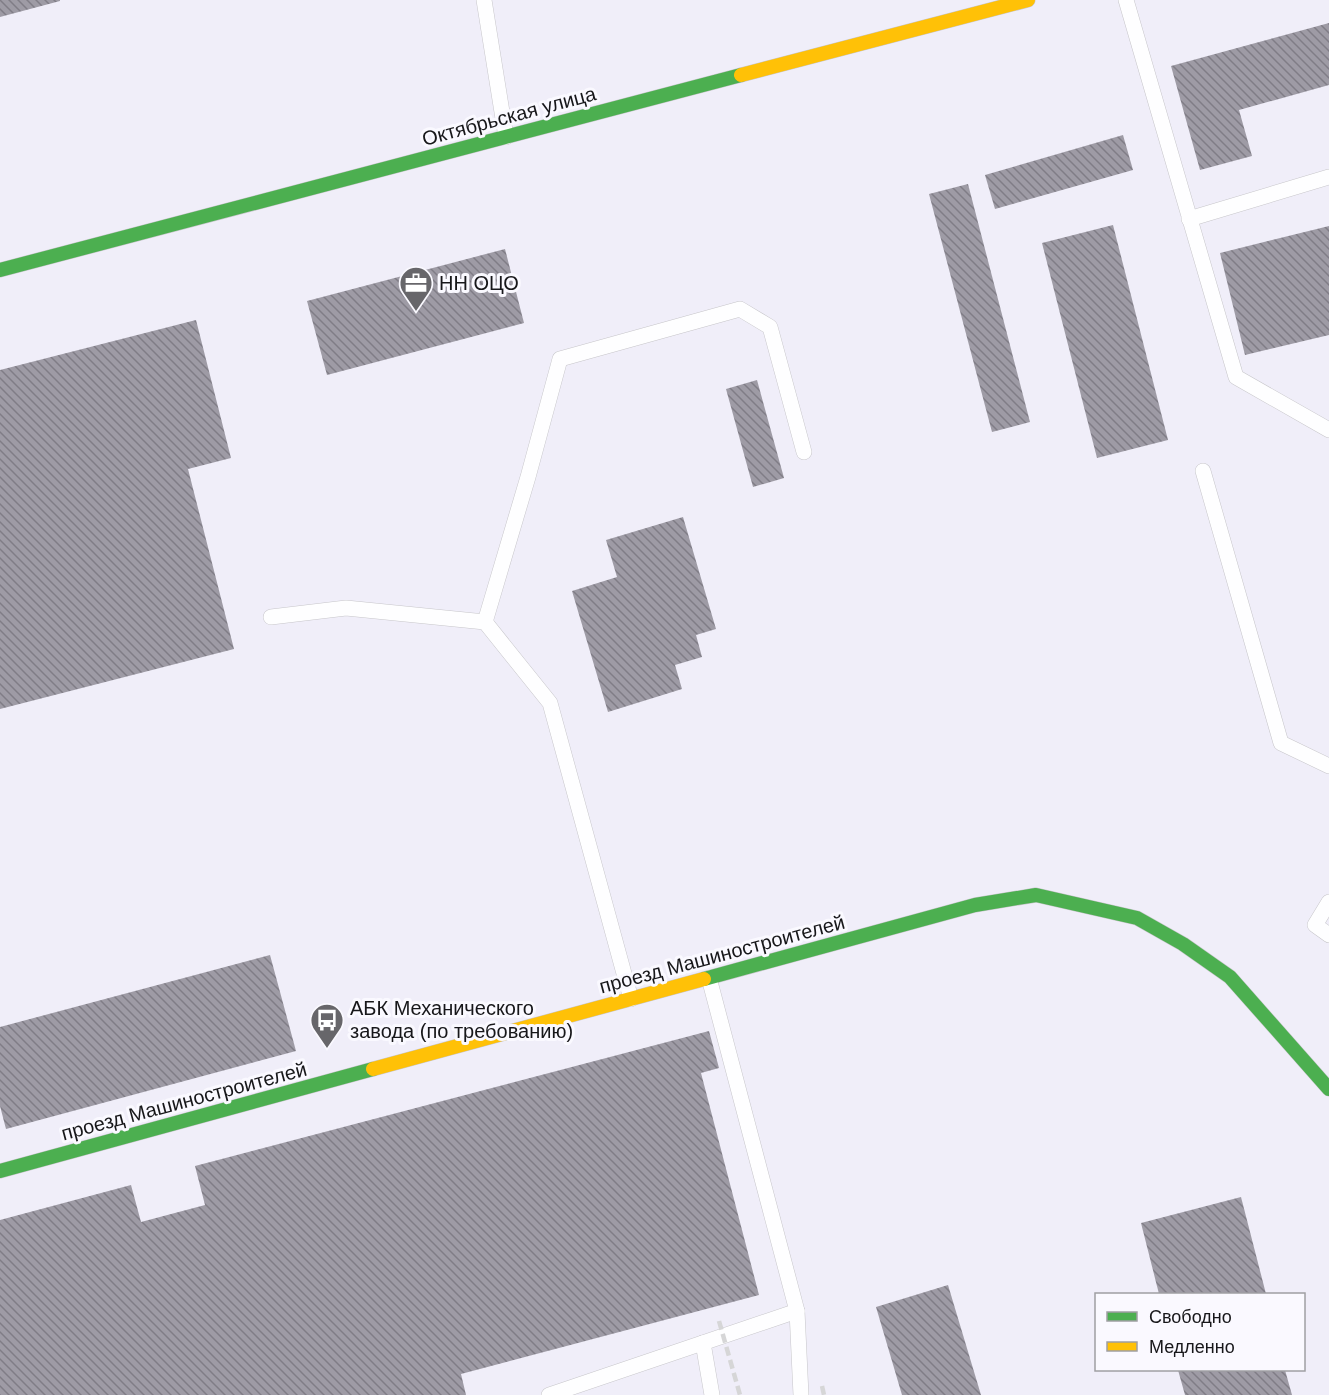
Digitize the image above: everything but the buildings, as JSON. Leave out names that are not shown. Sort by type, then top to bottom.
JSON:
[{"type":"street","name":"Октябрьская улица","points":[[0,270],[1028,0]]},
{"type":"street","name":"проезд Машиностроителей","points":[[0,1171],[975,905],[1036,895],[1137,918],[1183,944],[1230,977],[1329,1089]]},
{"type":"lane","points":[[484,0],[506,137]]},
{"type":"lane","points":[[1126,0],[1236,377],[1329,430]]},
{"type":"lane","points":[[1189,219],[1329,177]]},
{"type":"lane","points":[[485,622],[560,359],[740,309],[770,327],[804,452]]},
{"type":"lane","points":[[1203,471],[1281,743],[1329,766]]},
{"type":"lane","points":[[271,617],[346,608],[485,622],[550,704],[631,999]]},
{"type":"lane","points":[[1329,902],[1315,925],[1329,935]]},
{"type":"lane","points":[[709,978],[797,1311],[801,1395]]},
{"type":"lane","points":[[549,1395],[797,1311]]},
{"type":"lane","points":[[703,1343],[712,1395]]},
{"type":"shaded area","points":[[0,0],[1329,0],[1329,1395],[0,1395]]},
{"type":"railway","points":[[719,1321],[740,1395]]},
{"type":"railway","points":[[822,1386],[824,1395]]},
{"type":"traffic: fast","points":[[0,270],[741,75]]},
{"type":"traffic: fast","points":[[704,979],[975,905],[1036,895],[1137,918],[1183,944],[1230,977],[1329,1089]]},
{"type":"traffic: fast","points":[[0,1171],[373,1069]]},
{"type":"traffic: slow","points":[[741,75],[1028,0]]},
{"type":"traffic: slow","points":[[373,1069],[704,979]]},
{"type":"place","name":"НН ОЦО","points":[[416,312]]},
{"type":"place","name":"АБК Механического завода (по требованию)","points":[[327,1049]]}]
